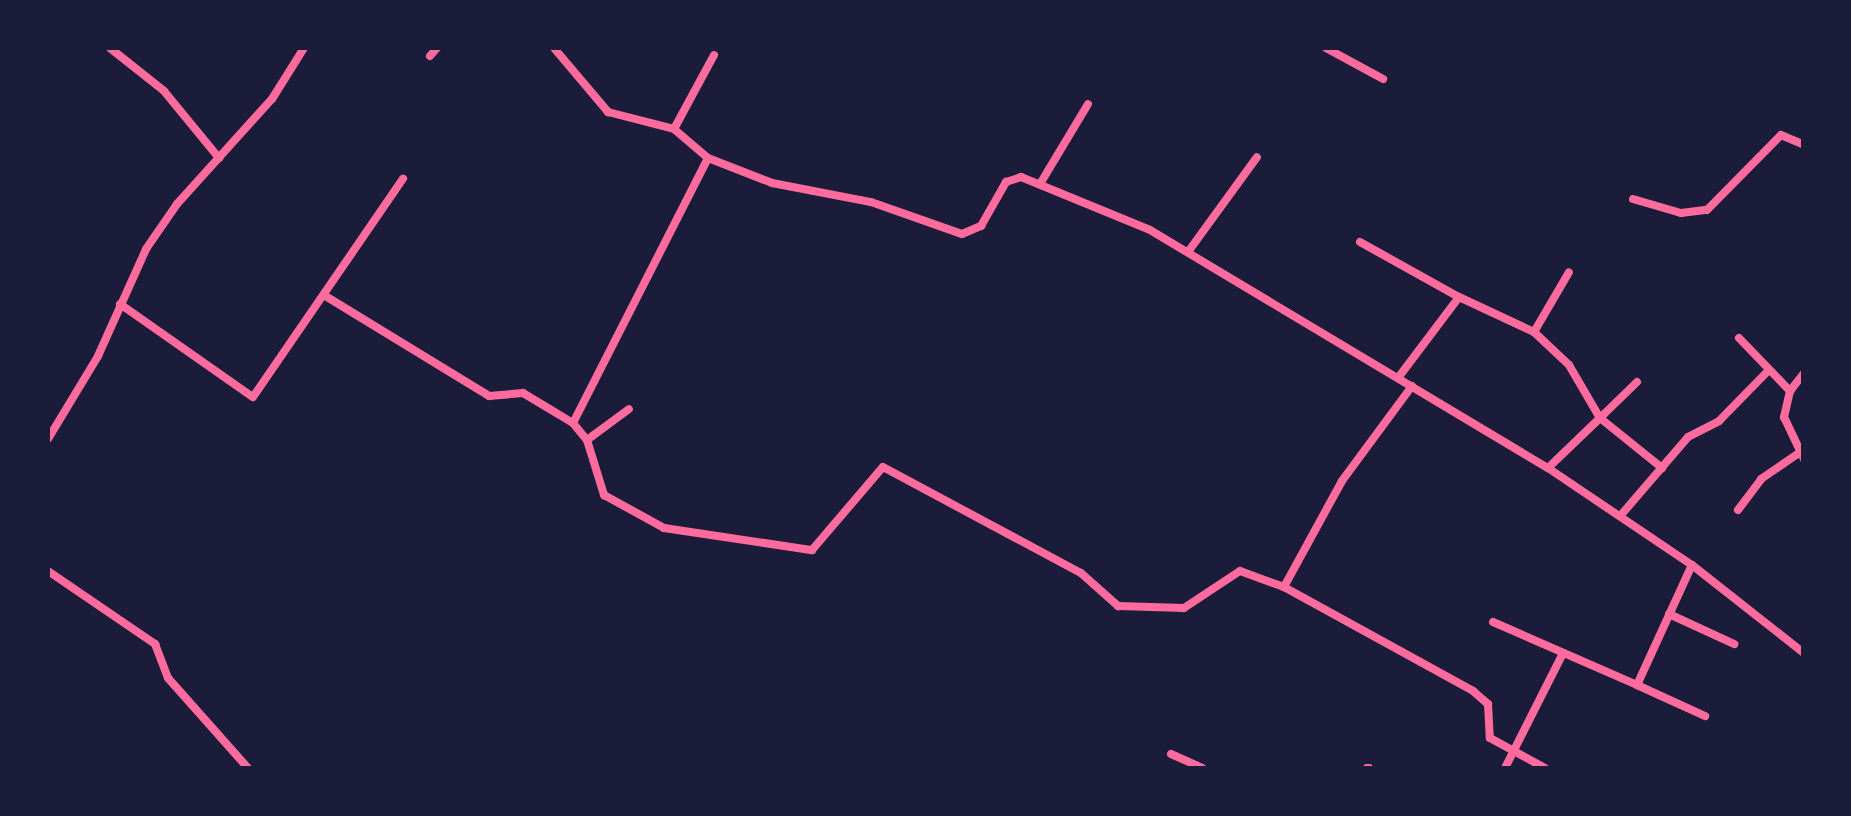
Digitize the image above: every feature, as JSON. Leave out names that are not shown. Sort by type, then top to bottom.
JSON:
[{"type":"street","points":[[110,48],[164,90],[219,158]]},
{"type":"street","points":[[48,438],[98,356],[146,248],[272,99],[304,48]]},
{"type":"street","points":[[554,48],[599,106],[674,129],[708,158],[772,183],[871,202],[962,234],[981,226],[1006,182],[1020,178],[1188,252],[1621,515],[1692,564],[1804,653]]},
{"type":"street","points":[[1326,48],[1383,79]]},
{"type":"street","points":[[674,129],[714,55]]},
{"type":"street","points":[[1040,184],[1088,104]]},
{"type":"street","points":[[1633,199],[1681,213],[1707,210],[1782,135],[1804,145]]},
{"type":"street","points":[[573,423],[708,158]]},
{"type":"street","points":[[1188,252],[1257,158]]},
{"type":"street","points":[[120,304],[254,397],[327,297],[403,179]]},
{"type":"street","points":[[1360,242],[1458,297],[1534,332],[1569,365],[1600,418],[1662,468]]},
{"type":"street","points":[[1534,332],[1570,272]]},
{"type":"street","points":[[327,297],[489,396],[523,393],[573,423],[587,440],[604,495],[695,537],[760,538],[812,550],[882,467],[1082,573],[1118,606],[1184,608],[1240,571],[1284,587],[1474,691],[1488,704],[1490,738],[1545,768]]},
{"type":"street","points":[[1398,378],[1458,297]]},
{"type":"street","points":[[1739,338],[1790,391]]},
{"type":"street","points":[[1621,515],[1688,437],[1719,422],[1768,371]]},
{"type":"street","points":[[1738,510],[1761,479],[1801,457],[1784,416],[1790,391],[1804,374]]},
{"type":"street","points":[[1548,468],[1637,382]]},
{"type":"street","points":[[1284,587],[1342,481],[1412,386]]},
{"type":"street","points":[[587,440],[629,409]]},
{"type":"street","points":[[1637,685],[1692,564]]},
{"type":"street","points":[[48,571],[155,644],[168,678],[248,768]]},
{"type":"street","points":[[1669,614],[1734,644]]},
{"type":"street","points":[[1494,622],[1705,716]]},
{"type":"street","points":[[1505,768],[1563,652]]},
{"type":"street","points":[[1171,754],[1202,768]]}]
